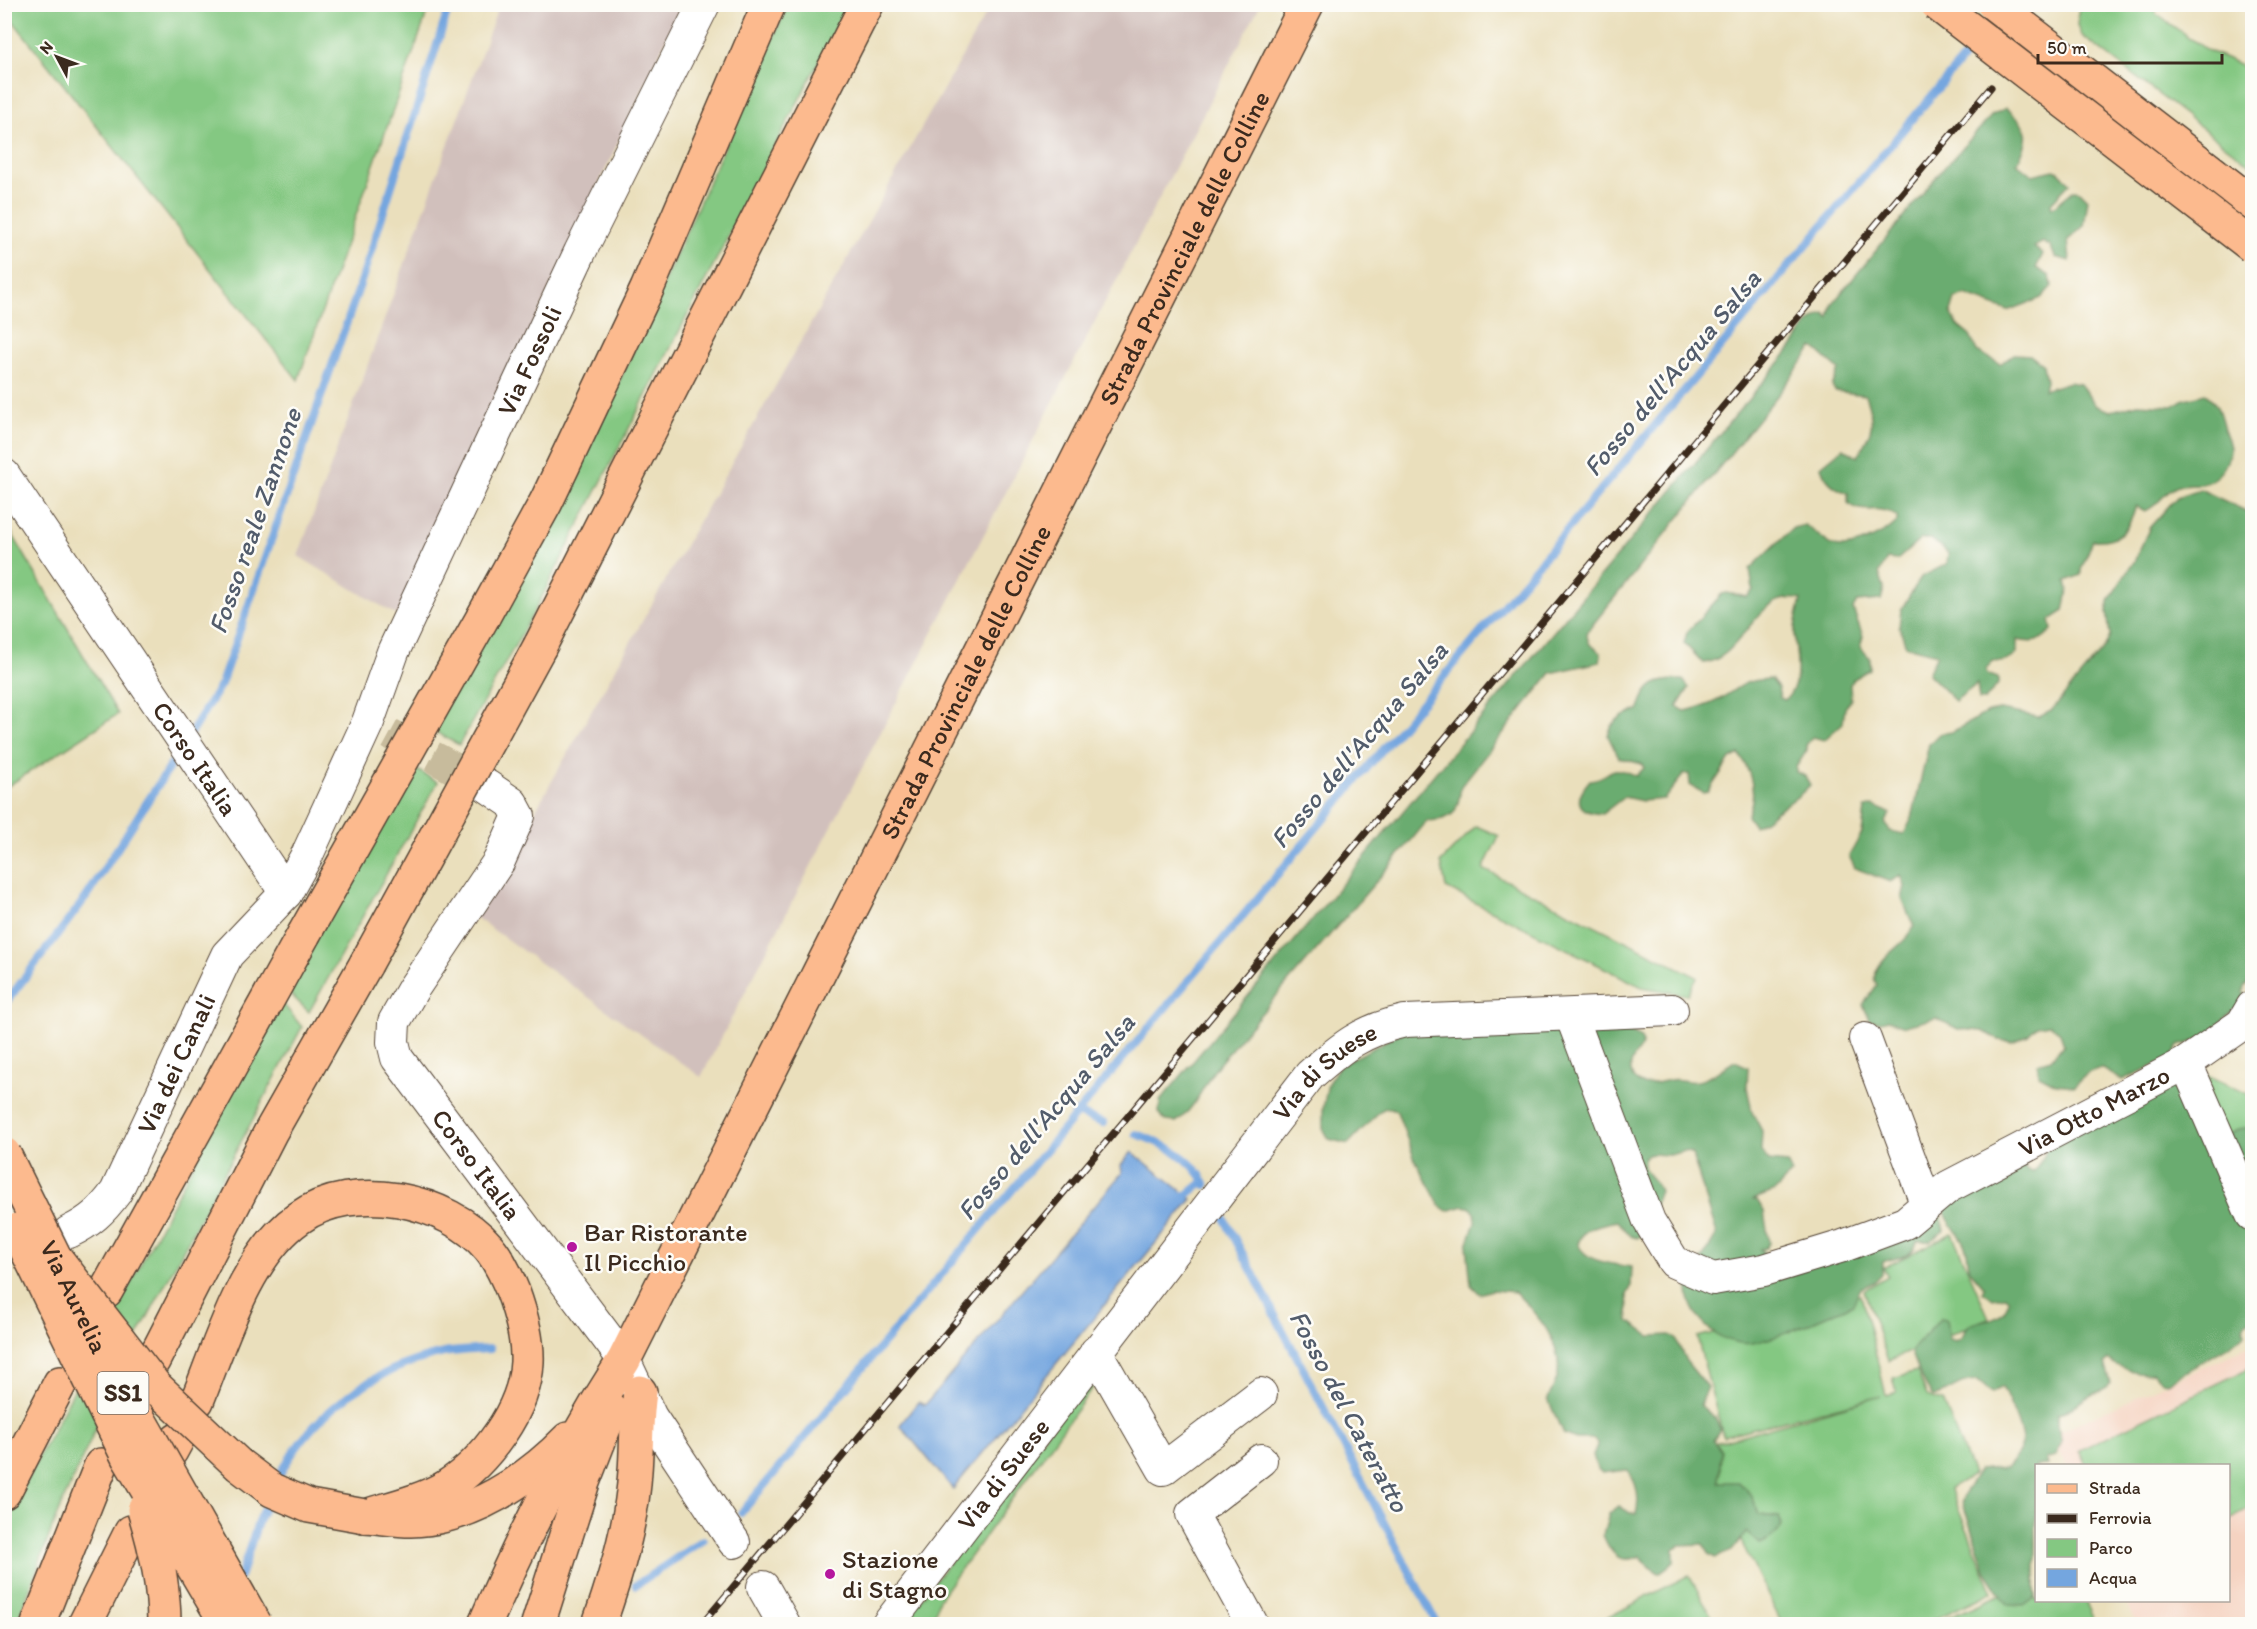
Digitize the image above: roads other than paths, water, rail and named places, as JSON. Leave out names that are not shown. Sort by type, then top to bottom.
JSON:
[{"type":"main road","points":[[106,1291],[546,502],[647,289],[769,4]]},
{"type":"main road","points":[[153,1361],[270,1131],[366,964],[540,646],[867,4]]},
{"type":"main road","name":"Strada Provinciale delle Colline","points":[[624,1360],[1307,4]]},
{"type":"main road","points":[[1937,4],[2253,246]]},
{"type":"main road","points":[[1994,4],[2253,203]]},
{"type":"main road","name":"Via Aurelia","points":[[4,1154],[63,1246],[106,1361],[255,1624]]},
{"type":"main road","points":[[196,1401],[252,1272],[272,1245],[299,1218],[342,1200],[385,1197],[413,1203],[450,1219],[470,1231],[489,1248],[506,1274],[524,1324],[527,1364],[516,1405],[494,1443],[470,1470],[444,1488],[365,1516]]},
{"type":"main road","name":"Via Aurelia","points":[[4,1204],[115,1461],[227,1624]]},
{"type":"main road","points":[[63,1246],[155,1386],[238,1465],[272,1490],[309,1506],[365,1516],[411,1520],[443,1516],[471,1506],[501,1491],[557,1449],[585,1420]]},
{"type":"main road","points":[[485,1624],[546,1495],[585,1420],[624,1360]]},
{"type":"main road","points":[[538,1624],[583,1482],[612,1407],[624,1360]]},
{"type":"main road","points":[[4,1492],[60,1383]]},
{"type":"main road","points":[[599,1624],[616,1576],[629,1515],[635,1473],[640,1392]]},
{"type":"main road","points":[[38,1624],[115,1461]]},
{"type":"main road","points":[[115,1461],[157,1552],[163,1587],[164,1624]]},
{"type":"main road","points":[[85,1624],[131,1532]]},
{"type":"street","name":"Via Fossoli","points":[[286,893],[379,728],[393,652],[570,273],[704,4]]},
{"type":"street","name":"Corso Italia","points":[[4,475],[286,893]]},
{"type":"street","name":"Corso Italia","points":[[487,786],[512,803],[519,816],[499,861],[398,1014],[394,1022],[393,1042],[397,1058],[624,1360],[651,1417],[684,1470],[734,1542]]},
{"type":"street","name":"Via dei Canali","points":[[63,1246],[100,1213],[116,1192],[227,955],[286,893]]},
{"type":"street","name":"Via Otto Marzo","points":[[1571,1015],[1649,1221],[1674,1262],[1713,1279],[1764,1270],[1844,1246],[1905,1223],[1926,1203],[1948,1187],[2186,1063],[2242,1024],[2253,1007]]},
{"type":"street","name":"Via di Suese","points":[[888,1624],[1310,1075],[1356,1037],[1380,1026],[1405,1021],[1672,1010]]},
{"type":"street","points":[[1865,1039],[1926,1203]]},
{"type":"street","points":[[2186,1063],[2253,1215]]},
{"type":"street","points":[[1096,1352],[1163,1469],[1261,1394]]},
{"type":"street","points":[[1252,1624],[1192,1514],[1261,1460]]},
{"type":"street","points":[[763,1587],[784,1624]]},
{"type":"water","points":[[1132,1152],[1192,1199],[953,1489],[900,1425],[918,1402],[925,1405],[1122,1173],[1121,1165]]},
{"type":"waterway","name":"Fosso reale Zannone","points":[[189,736],[221,684],[362,279],[450,4]]},
{"type":"waterway","name":"Fosso dell'Acqua Salsa","points":[[741,1513],[1977,42]]},
{"type":"waterway","name":"Fosso reale Zannone","points":[[4,1005],[87,896],[181,749]]},
{"type":"waterway","name":"Fosso del Cateratto","points":[[1079,1114],[1103,1123]]},
{"type":"waterway","name":"Fosso del Cateratto","points":[[1136,1134],[1176,1152],[1193,1166],[1206,1185]]},
{"type":"waterway","points":[[1178,1196],[1187,1195],[1204,1181]]},
{"type":"waterway","name":"Fosso del Cateratto","points":[[1224,1218],[1437,1624]]},
{"type":"waterway","points":[[276,1482],[289,1458],[324,1416],[345,1398],[368,1383],[417,1360],[450,1352],[490,1349]]},
{"type":"waterway","points":[[240,1577],[259,1519],[269,1498]]},
{"type":"waterway","name":"Fosso dell'Acqua Salsa","points":[[636,1585],[703,1540]]},
{"type":"tunnel","points":[[390,734],[487,786]]},
{"type":"railway","points":[[702,1624],[1991,87]]},
{"type":"place","name":"Bar Ristorante Il Picchio","points":[[572,1247]]},
{"type":"place","name":"Stazione di Stagno","points":[[830,1574]]}]
